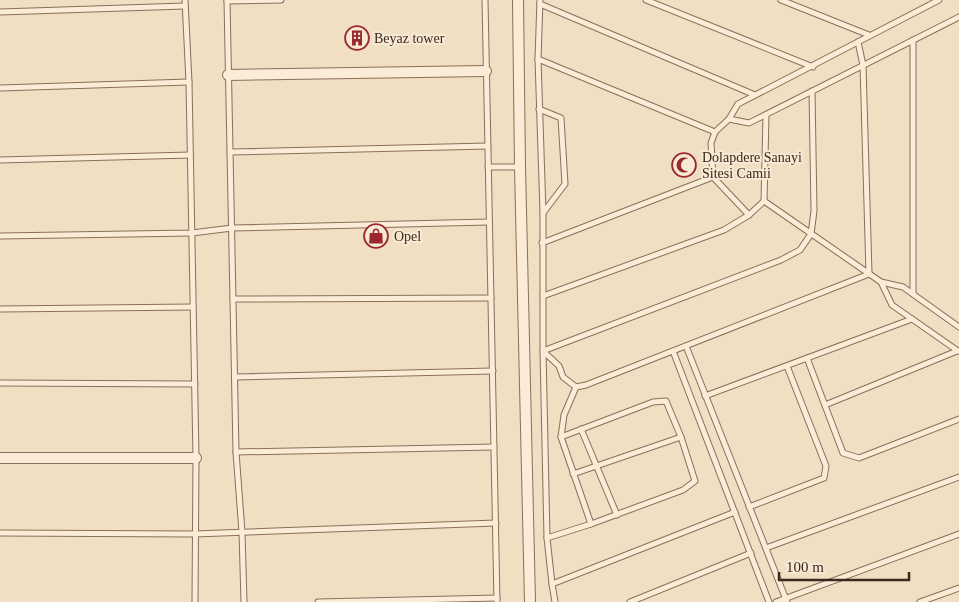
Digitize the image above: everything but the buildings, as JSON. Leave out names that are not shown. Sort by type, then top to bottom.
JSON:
[{"type":"street","points":[[518,0],[530,602]]},
{"type":"street","points":[[228,76],[486,71]]},
{"type":"street","points":[[0,458],[196,458]]},
{"type":"lane","points":[[244,602],[242,532],[236,452],[227,0],[281,0]]},
{"type":"lane","points":[[318,602],[497,600],[485,0]]},
{"type":"lane","points":[[646,0],[813,67]]},
{"type":"lane","points":[[782,0],[869,35]]},
{"type":"lane","points":[[749,215],[714,177],[711,143],[715,132],[730,119],[738,104],[813,67],[869,35],[939,0]]},
{"type":"lane","points":[[555,602],[546,538],[543,213],[538,59],[540,2],[755,95]]},
{"type":"lane","points":[[0,12],[185,3],[189,82],[195,384],[195,602]]},
{"type":"lane","points":[[730,119],[749,123],[959,17]]},
{"type":"lane","points":[[913,40],[913,294]]},
{"type":"lane","points":[[858,42],[864,65],[869,274]]},
{"type":"lane","points":[[538,59],[715,132]]},
{"type":"lane","points":[[0,88],[189,82]]},
{"type":"lane","points":[[543,351],[781,260],[800,250],[811,234],[814,211],[812,92]]},
{"type":"lane","points":[[539,109],[562,118],[565,184],[543,213]]},
{"type":"lane","points":[[543,296],[724,230],[749,215],[764,201],[766,115]]},
{"type":"lane","points":[[230,152],[488,146]]},
{"type":"lane","points":[[0,160],[190,155]]},
{"type":"lane","points":[[488,168],[520,167]]},
{"type":"lane","points":[[542,243],[714,177]]},
{"type":"lane","points":[[764,201],[880,282],[903,287],[959,327]]},
{"type":"lane","points":[[0,236],[489,222]]},
{"type":"lane","points":[[543,351],[558,366],[563,377],[576,386],[586,385],[869,274]]},
{"type":"lane","points":[[880,282],[892,305],[958,351]]},
{"type":"lane","points":[[233,299],[491,298]]},
{"type":"lane","points":[[0,309],[193,307]]},
{"type":"lane","points":[[706,396],[912,319]]},
{"type":"lane","points":[[686,346],[786,600]]},
{"type":"lane","points":[[673,351],[769,602]]},
{"type":"lane","points":[[825,405],[958,351]]},
{"type":"lane","points":[[807,358],[843,453],[859,458],[959,419]]},
{"type":"lane","points":[[749,507],[824,478],[826,466],[787,366]]},
{"type":"lane","points":[[235,377],[492,371]]},
{"type":"lane","points":[[0,383],[195,384]]},
{"type":"lane","points":[[576,386],[564,415],[561,437],[591,524]]},
{"type":"lane","points":[[546,538],[617,515],[683,490],[695,481],[681,437],[666,401],[652,402],[561,437]]},
{"type":"lane","points":[[581,430],[617,515]]},
{"type":"lane","points":[[573,474],[681,437]]},
{"type":"lane","points":[[236,452],[494,447]]},
{"type":"lane","points":[[766,548],[959,477]]},
{"type":"lane","points":[[552,584],[735,512]]},
{"type":"lane","points":[[0,533],[194,534],[496,523]]},
{"type":"lane","points":[[776,602],[786,600],[959,534]]},
{"type":"lane","points":[[630,602],[750,553]]},
{"type":"lane","points":[[920,602],[959,588]]},
{"type":"place","name":"Beyaz tower","points":[[357,38]]},
{"type":"place","name":"Dolapdere Sanayi Sitesi Camii","points":[[684,165]]},
{"type":"place","name":"Opel","points":[[376,236]]}]
